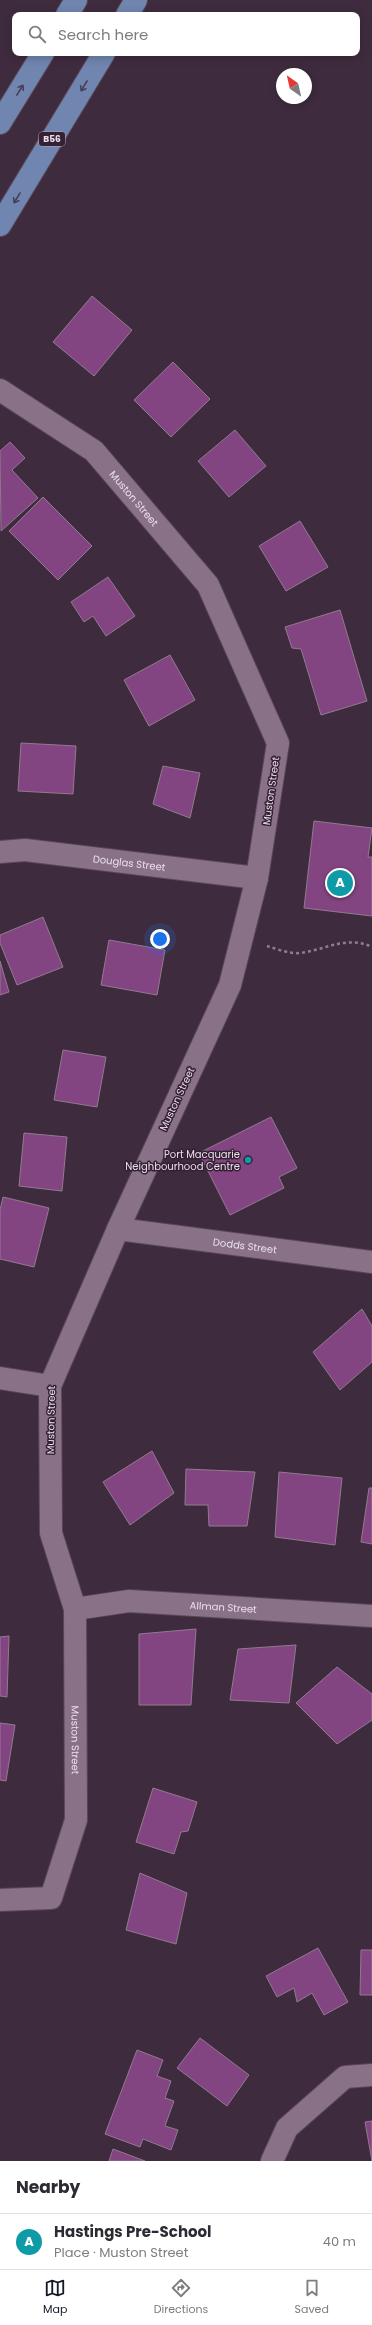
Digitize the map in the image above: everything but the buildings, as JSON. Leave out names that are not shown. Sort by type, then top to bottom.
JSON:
[{"type":"main road","points":[[69,12],[76,0]]},
{"type":"main road","points":[[129,12],[136,0]]},
{"type":"main road","points":[[0,123],[41,56]]},
{"type":"main road","name":"B56","points":[[0,225],[102,56]]},
{"type":"street","name":"Muston Street","points":[[0,390],[94,451],[208,585],[278,743],[257,878],[230,985],[118,1228],[50,1386],[50,1533],[75,1609],[76,1820],[51,1898],[0,1900]]},
{"type":"street","name":"Douglas Street","points":[[0,852],[25,850],[257,878]]},
{"type":"street","name":"Dodds Street","points":[[118,1228],[372,1262]]},
{"type":"street","points":[[0,1378],[50,1386]]},
{"type":"street","name":"Allman Street","points":[[75,1609],[129,1602],[372,1616]]},
{"type":"street","points":[[272,2161],[287,2128],[345,2077],[372,2074]]},
{"type":"path","points":[[242,939],[287,952],[300,953],[341,942],[363,943],[372,947]]},
{"type":"place","name":"Hastings Pre-School","points":[[340,883]]},
{"type":"place","name":"Port Macquarie Neighbourhood Centre","points":[[248,1160]]}]
